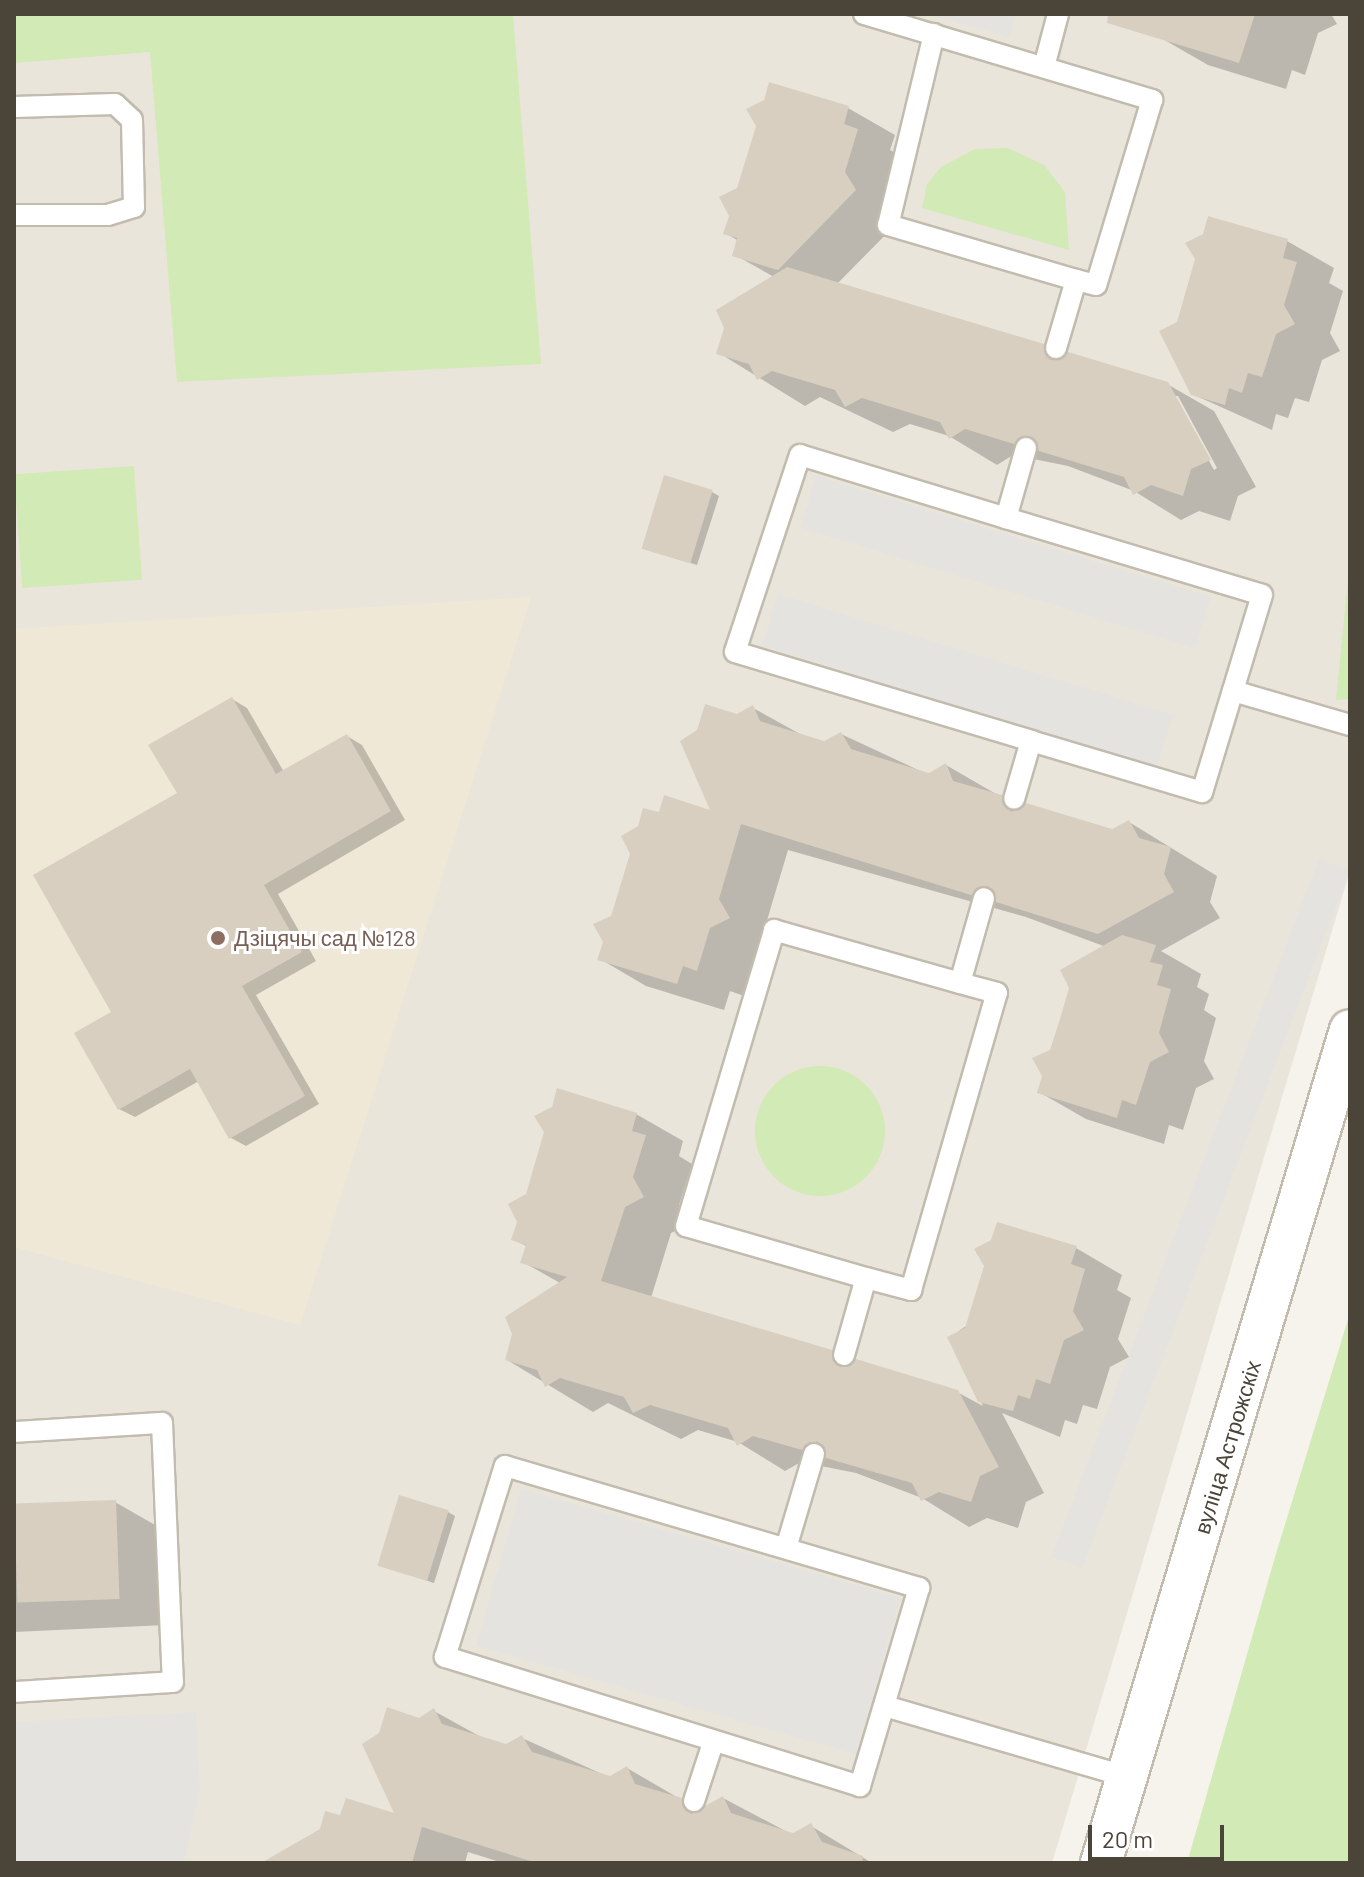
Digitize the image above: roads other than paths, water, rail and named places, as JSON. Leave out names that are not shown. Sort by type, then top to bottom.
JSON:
[{"type":"street","name":"вуліца Астрожскіх","points":[[1101,1863],[1350,1030]]},
{"type":"lane","points":[[864,14],[934,34],[1152,100],[1096,285],[888,225],[934,34]]},
{"type":"lane","points":[[1044,67],[1058,14]]},
{"type":"lane","points":[[14,107],[115,104],[132,120],[134,207],[108,215],[14,215]]},
{"type":"lane","points":[[1056,348],[1076,280]]},
{"type":"lane","points":[[1006,518],[1026,448]]},
{"type":"lane","points":[[800,455],[1006,518],[1262,595],[1202,792],[735,652],[800,455]]},
{"type":"lane","points":[[1233,691],[1350,725]]},
{"type":"lane","points":[[1014,799],[1031,741]]},
{"type":"lane","points":[[960,983],[984,898]]},
{"type":"lane","points":[[774,930],[997,993],[911,1290],[866,1278],[686,1226],[774,930]]},
{"type":"lane","points":[[844,1355],[866,1278]]},
{"type":"lane","points":[[14,1432],[162,1423],[173,1682],[14,1692]]},
{"type":"lane","points":[[786,1548],[814,1454]]},
{"type":"lane","points":[[505,1466],[919,1588],[888,1707],[860,1786],[713,1743],[445,1657],[505,1466]]},
{"type":"lane","points":[[888,1707],[1127,1777]]},
{"type":"lane","points":[[694,1801],[713,1743]]},
{"type":"place","name":"Дзіцячы сад №128","points":[[218,938]]}]
